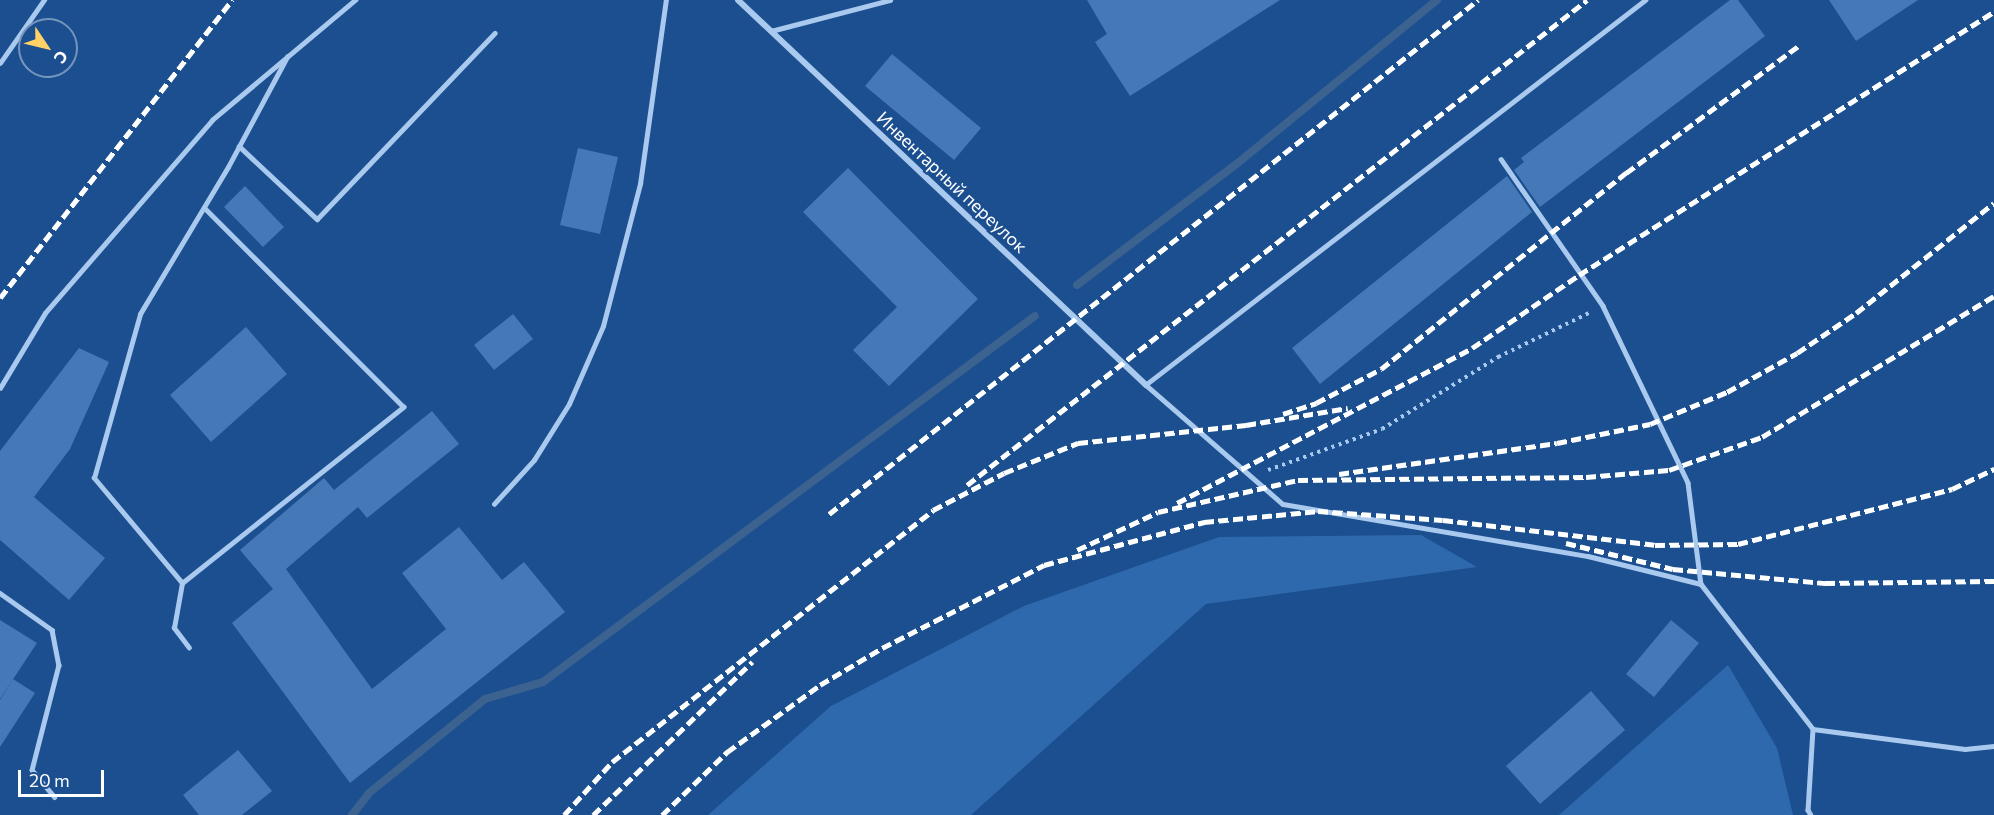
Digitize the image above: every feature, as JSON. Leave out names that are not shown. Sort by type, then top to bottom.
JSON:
[{"type":"street","name":"Инвентарный переулок","points":[[738,0],[1146,385]]},
{"type":"lane","points":[[0,63],[44,0]]},
{"type":"lane","points":[[0,388],[45,313],[212,120],[355,0]]},
{"type":"lane","points":[[494,504],[534,460],[569,404],[603,326],[640,184],[666,0]]},
{"type":"lane","points":[[771,31],[890,0]]},
{"type":"lane","points":[[1646,0],[1146,385],[1283,504],[1588,556],[1701,584]]},
{"type":"lane","points":[[239,146],[317,219],[495,33]]},
{"type":"lane","points":[[183,584],[94,478],[140,314],[204,208],[287,57]]},
{"type":"lane","points":[[1501,159],[1603,306],[1688,483],[1701,584],[1813,729],[1808,810],[1811,815]]},
{"type":"lane","points":[[189,648],[174,628],[183,584],[402,407],[204,208]]},
{"type":"lane","points":[[0,592],[52,630],[59,665],[32,770],[55,797]]},
{"type":"lane","points":[[1813,729],[1965,749],[1994,746]]},
{"type":"path","points":[[1251,476],[1382,429],[1498,357],[1603,306]]},
{"type":"shaded area","points":[[1421,535],[1477,567],[1206,604],[971,815],[708,815],[831,706],[1024,606],[1219,537]]},
{"type":"shaded area","points":[[1728,665],[1777,748],[1793,815],[1559,815]]},
{"type":"building","points":[[1087,0],[1280,0],[1130,96],[1095,42],[1107,34]]},
{"type":"building","points":[[1730,0],[1738,0],[1765,36],[1540,207],[1514,170],[1524,162],[1521,158]]},
{"type":"building","points":[[1829,0],[1918,0],[1856,41]]},
{"type":"building","points":[[892,54],[981,128],[954,160],[865,86]]},
{"type":"building","points":[[578,148],[618,157],[600,234],[560,225]]},
{"type":"building","points":[[848,168],[978,299],[889,386],[853,350],[897,307],[803,212]]},
{"type":"building","points":[[1507,176],[1532,212],[1320,384],[1292,348]]},
{"type":"building","points":[[245,186],[284,227],[263,247],[224,207]]},
{"type":"building","points":[[513,314],[533,339],[494,370],[474,345]]},
{"type":"building","points":[[246,327],[287,374],[211,442],[170,395]]},
{"type":"building","points":[[79,348],[109,362],[70,449],[34,497],[105,558],[69,600],[0,540],[0,451]]},
{"type":"building","points":[[432,411],[459,444],[367,518],[358,507],[286,569],[372,689],[446,629],[402,573],[459,527],[502,580],[524,562],[565,612],[350,783],[232,623],[273,589],[240,550],[324,478],[334,490]]},
{"type":"building","points":[[0,620],[37,643],[0,699]]},
{"type":"building","points":[[1671,620],[1699,643],[1654,697],[1626,674]]},
{"type":"building","points":[[13,679],[35,693],[0,747],[0,700]]},
{"type":"building","points":[[1591,691],[1625,730],[1540,804],[1506,766]]},
{"type":"building","points":[[238,750],[272,791],[242,815],[199,815],[183,795]]},
{"type":"waterway","points":[[1077,285],[1239,162],[1437,0]]},
{"type":"waterway","points":[[352,815],[369,793],[485,699],[543,682],[1035,316]]},
{"type":"railway","points":[[0,298],[232,0]]},
{"type":"railway","points":[[829,514],[1478,0]]},
{"type":"railway","points":[[967,485],[1587,0]]},
{"type":"railway","points":[[1177,503],[1472,348],[1579,275],[1994,12]]},
{"type":"railway","points":[[1283,414],[1316,403],[1381,369],[1626,173],[1801,44]]},
{"type":"railway","points":[[1339,474],[1557,443],[1650,424],[1727,392],[1797,353],[1856,313],[1994,203]]},
{"type":"railway","points":[[1077,550],[1158,512],[1298,480],[1586,477],[1669,470],[1762,437],[1994,296]]},
{"type":"railway","points":[[564,815],[612,762],[933,510],[1004,473],[1078,443],[1246,425],[1348,408]]},
{"type":"railway","points":[[662,815],[727,752],[820,685],[882,648],[1044,565],[1204,522],[1318,511],[1443,520],[1655,545],[1738,544],[1952,489],[1994,469]]},
{"type":"railway","points":[[1566,543],[1673,569],[1825,583],[1994,581]]},
{"type":"railway","points":[[593,815],[752,662]]}]
